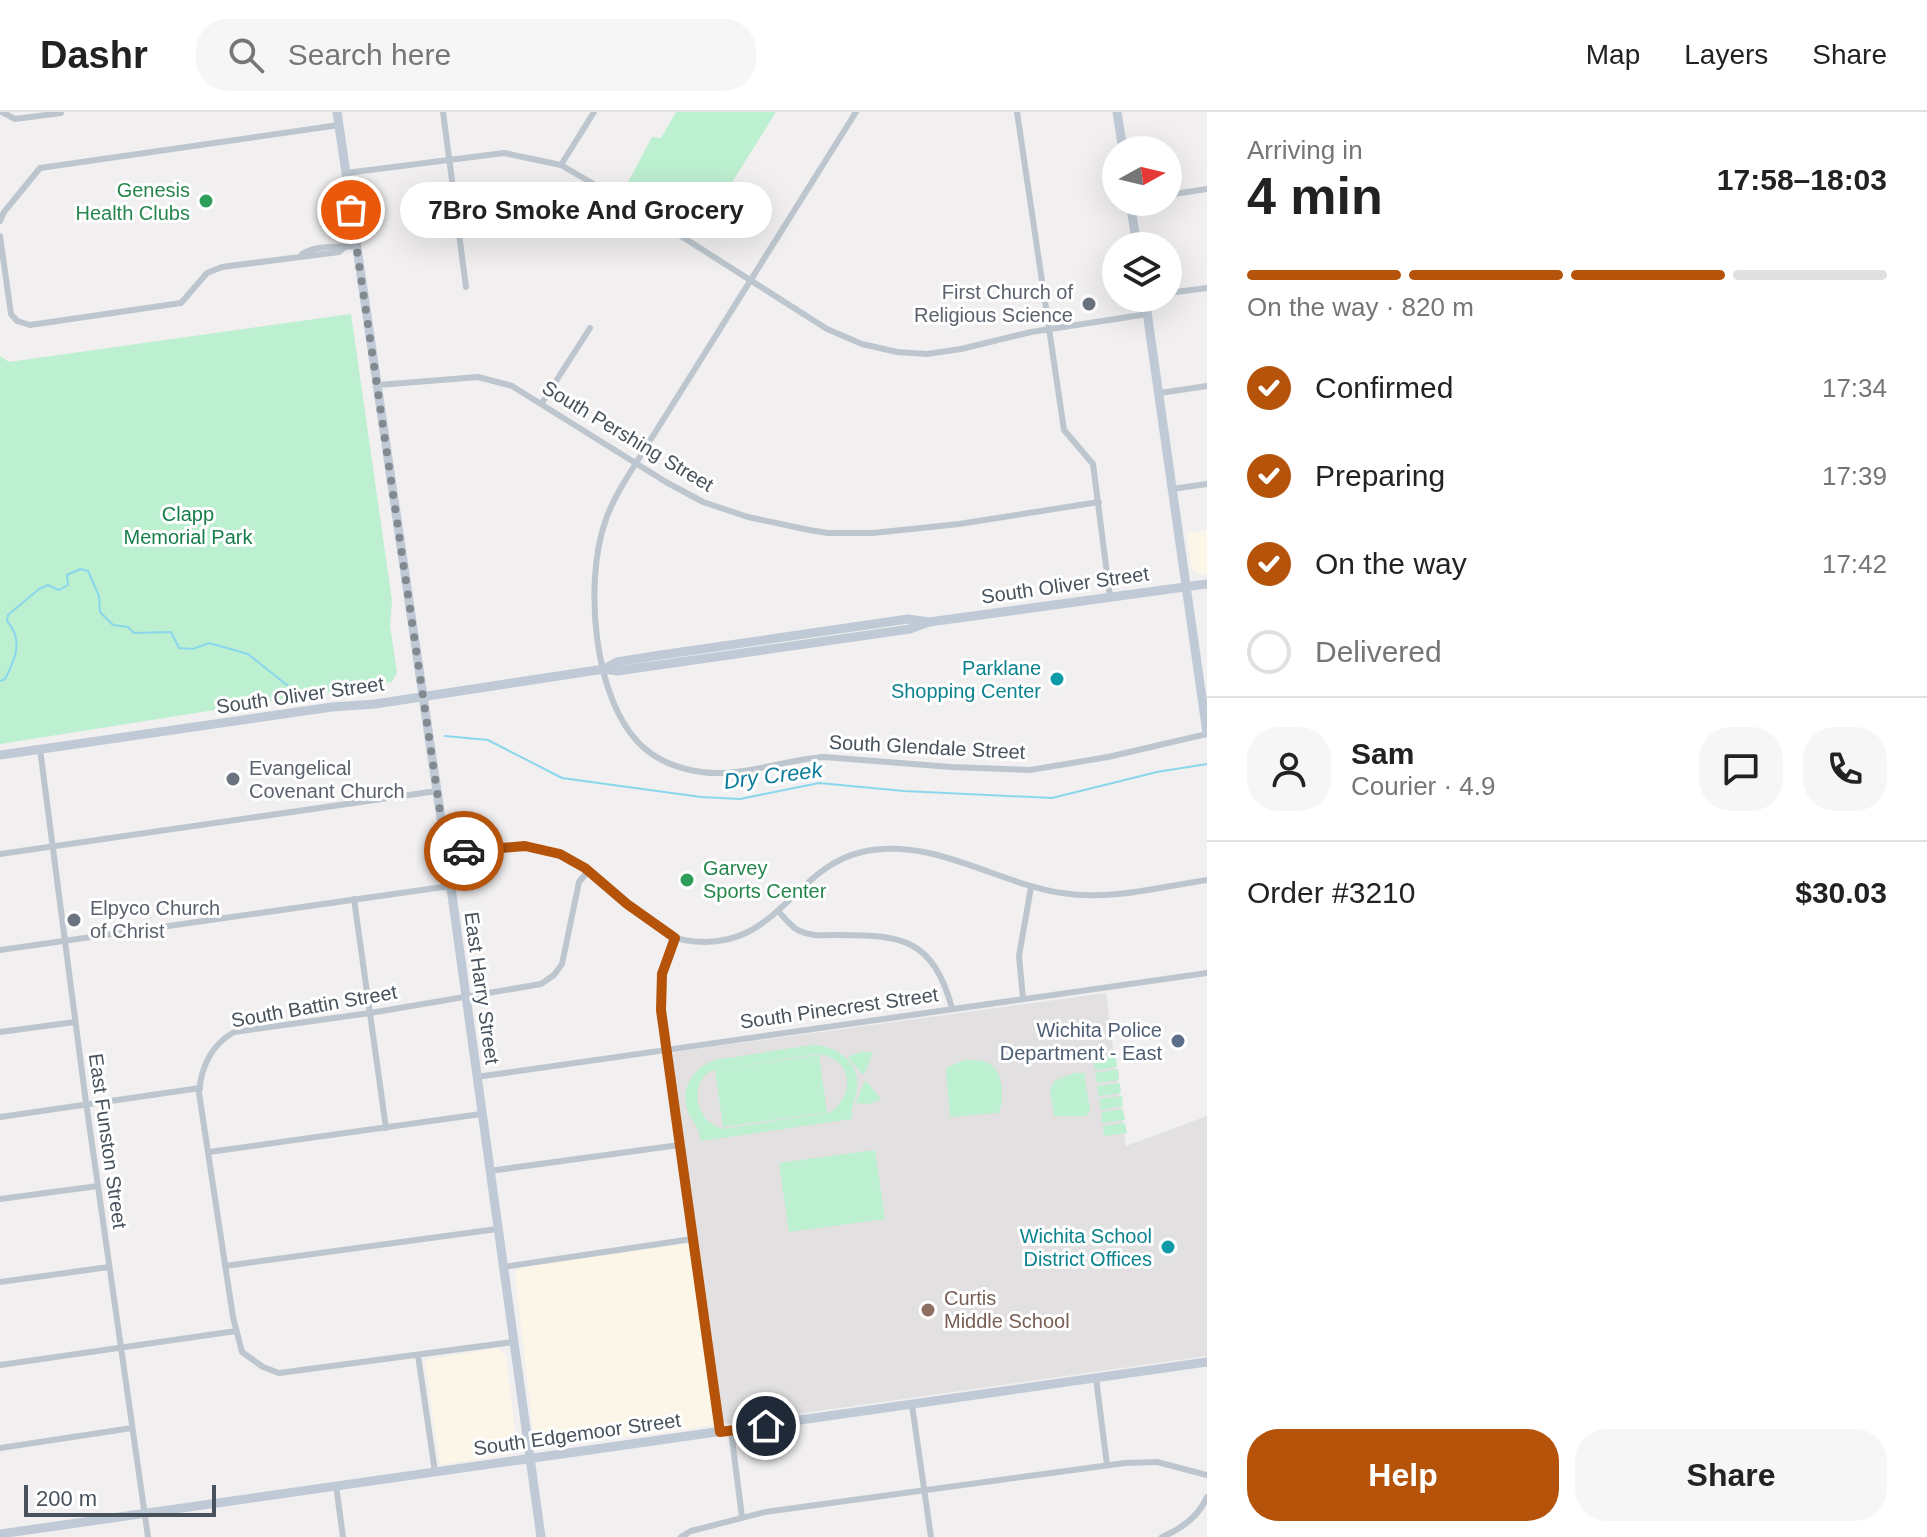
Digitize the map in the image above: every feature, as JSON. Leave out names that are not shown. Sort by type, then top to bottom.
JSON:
[{"type":"main road","name":"East Harry Street","points":[[337,112],[346,173],[350,246],[378,385],[541,1537]]},
{"type":"main road","points":[[1117,112],[1121,136]]},
{"type":"main road","points":[[1148,314],[1207,734]]},
{"type":"main road","name":"South Oliver Street","points":[[0,755],[422,697],[604,669],[617,662],[654,656],[908,619],[929,622],[1207,584]]},
{"type":"main road","name":"South Edgemoor Street","points":[[0,1534],[1207,1362]]},
{"type":"street","points":[[2,112],[15,119],[61,113]]},
{"type":"street","points":[[443,112],[466,287]]},
{"type":"street","points":[[561,165],[594,112]]},
{"type":"street","name":"South Glendale Street","points":[[856,112],[615,496],[604,524],[594,601],[604,669],[616,710],[642,747],[671,764],[715,774],[752,771],[805,758],[824,757],[1030,770],[1108,757],[1207,734]]},
{"type":"street","points":[[1017,112],[1064,430],[1093,464],[1110,597]]},
{"type":"street","points":[[0,221],[40,168],[339,125]]},
{"type":"street","points":[[346,173],[504,153],[561,165],[659,222],[827,329],[862,344],[897,352],[927,354],[961,349],[1048,329],[1148,314]]},
{"type":"street","points":[[1182,193],[1207,189]]},
{"type":"street","points":[[0,236],[11,314],[17,321],[30,325],[181,303],[207,273],[222,267],[302,254],[311,249],[350,246]]},
{"type":"street","points":[[1182,291],[1207,288]]},
{"type":"street","points":[[542,403],[590,328]]},
{"type":"street","name":"South Pershing Street","points":[[378,385],[478,377],[512,386],[703,502],[748,517],[828,533],[873,533],[953,525],[1099,502]]},
{"type":"street","points":[[1160,393],[1207,386]]},
{"type":"street","points":[[1172,489],[1207,484]]},
{"type":"street","name":"East Funston Street","points":[[40,749],[86,1104],[148,1537]]},
{"type":"street","points":[[0,854],[437,791]]},
{"type":"street","points":[[446,852],[525,846],[560,854],[588,871],[675,938],[711,942],[744,935],[778,911],[829,865],[861,852],[894,847],[927,852],[1031,887],[1064,894],[1091,896],[1207,880]]},
{"type":"street","name":"South Battin Street","points":[[200,1088],[200,1077],[207,1059],[219,1041],[234,1032],[541,984],[554,975],[562,964],[579,882],[588,871]]},
{"type":"street","points":[[0,950],[450,886]]},
{"type":"street","points":[[1023,998],[1019,956],[1031,887]]},
{"type":"street","points":[[354,899],[386,1128]]},
{"type":"street","points":[[778,911],[796,929],[815,935],[880,935],[906,941],[928,957],[945,983],[952,1008]]},
{"type":"street","points":[[675,938],[662,974],[661,1010],[720,1432]]},
{"type":"street","name":"South Pinecrest Street","points":[[476,1077],[1207,973]]},
{"type":"street","points":[[0,1032],[75,1022]]},
{"type":"street","points":[[0,1117],[200,1088],[236,1331],[242,1352],[263,1367],[279,1373],[513,1342]]},
{"type":"street","points":[[209,1152],[481,1114]]},
{"type":"street","points":[[489,1171],[679,1145]]},
{"type":"street","points":[[0,1199],[98,1186]]},
{"type":"street","points":[[225,1266],[497,1229]]},
{"type":"street","points":[[503,1267],[692,1239]]},
{"type":"street","points":[[0,1282],[109,1267]]},
{"type":"street","points":[[0,1365],[236,1331]]},
{"type":"street","points":[[418,1355],[435,1472]]},
{"type":"street","points":[[1096,1378],[1107,1465]]},
{"type":"street","points":[[912,1405],[931,1537]]},
{"type":"street","points":[[0,1448],[132,1428]]},
{"type":"street","points":[[731,1431],[742,1517]]},
{"type":"street","points":[[681,1537],[691,1531],[742,1517],[1107,1465],[1157,1462],[1207,1475]]},
{"type":"street","points":[[336,1485],[343,1537]]},
{"type":"street","points":[[1162,1537],[1177,1531],[1202,1508],[1207,1497]]},
{"type":"shaded area","points":[[1207,530],[1207,574],[1203,575],[1192,569],[1186,533]]},
{"type":"shaded area","points":[[1106,993],[1126,1146],[1207,1116],[1207,1356],[727,1424],[722,1421],[671,1061],[674,1052]]},
{"type":"shaded area","points":[[689,1245],[692,1254],[714,1425],[633,1437],[616,1435],[539,1445],[534,1439],[515,1272],[521,1267]]},
{"type":"shaded area","points":[[499,1348],[506,1356],[517,1449],[509,1454],[440,1465],[425,1360]]},
{"type":"green space","points":[[676,112],[776,112],[697,238],[623,192],[652,137],[661,138]]},
{"type":"green space","name":"Clapp Memorial Park","points":[[351,314],[392,601],[390,626],[397,673],[392,682],[0,744],[0,356],[9,362]]},
{"type":"green space","points":[[812,1045],[830,1048],[845,1057],[855,1070],[857,1088],[852,1119],[701,1141],[688,1112],[685,1095],[695,1073],[715,1060]],"holes":[[[816,1054],[828,1057],[843,1068],[847,1077],[845,1095],[831,1112],[724,1129],[707,1120],[698,1104],[699,1086],[710,1071]]]},
{"type":"green space","points":[[860,1052],[873,1052],[862,1074],[848,1057]]},
{"type":"green space","points":[[819,1055],[827,1112],[723,1127],[715,1070]]},
{"type":"green space","points":[[1116,1056],[1117,1067],[1095,1070],[1093,1059]]},
{"type":"green space","points":[[964,1060],[984,1061],[995,1068],[1002,1087],[999,1113],[950,1117],[946,1068]]},
{"type":"green space","points":[[1118,1069],[1119,1080],[1097,1083],[1095,1073]]},
{"type":"green space","points":[[1074,1073],[1084,1073],[1090,1110],[1086,1116],[1054,1116],[1050,1090],[1054,1081]]},
{"type":"green space","points":[[864,1082],[881,1099],[869,1104],[856,1103]]},
{"type":"green space","points":[[1120,1083],[1121,1093],[1099,1096],[1097,1086]]},
{"type":"green space","points":[[1122,1096],[1123,1106],[1101,1110],[1099,1099]]},
{"type":"green space","points":[[1123,1109],[1125,1120],[1102,1123],[1101,1112]]},
{"type":"green space","points":[[1125,1123],[1127,1133],[1104,1136],[1103,1126]]},
{"type":"green space","points":[[875,1150],[885,1219],[789,1232],[779,1163]]},
{"type":"waterway","name":"Dry Creek","points":[[0,681],[5,679],[16,650],[8,615],[39,589],[48,585],[59,590],[68,585],[67,575],[80,569],[88,571],[99,596],[100,612],[113,625],[128,627],[134,633],[171,632],[179,648],[193,649],[209,643],[248,654],[303,698]]},
{"type":"waterway","name":"Dry Creek","points":[[445,736],[488,740],[562,778],[701,797],[740,799],[819,783],[904,791],[1052,798],[1157,772],[1207,764]]},
{"type":"way so far","points":[[351,210],[446,852],[464,851]]},
{"type":"place","name":"Genesis Health Clubs","points":[[206,201]]},
{"type":"place","name":"7Bro Smoke And Grocery","points":[[351,210]]},
{"type":"place","name":"First Church of Religious Science","points":[[1089,304]]},
{"type":"place","name":"Parklane Shopping Center","points":[[1057,679]]},
{"type":"place","name":"Evangelical Covenant Church","points":[[233,779]]},
{"type":"place","name":"Garvey Sports Center","points":[[687,880]]},
{"type":"place","name":"Elpyco Church of Christ","points":[[74,920]]},
{"type":"place","name":"Wichita Police Department - East","points":[[1178,1041]]},
{"type":"place","name":"Wichita School District Offices","points":[[1168,1247]]},
{"type":"place","name":"Curtis Middle School","points":[[928,1310]]},
{"type":"route","points":[[464,851],[525,846],[560,854],[585,868],[627,904],[675,938],[662,974],[661,1010],[720,1432],[766,1426]]}]
